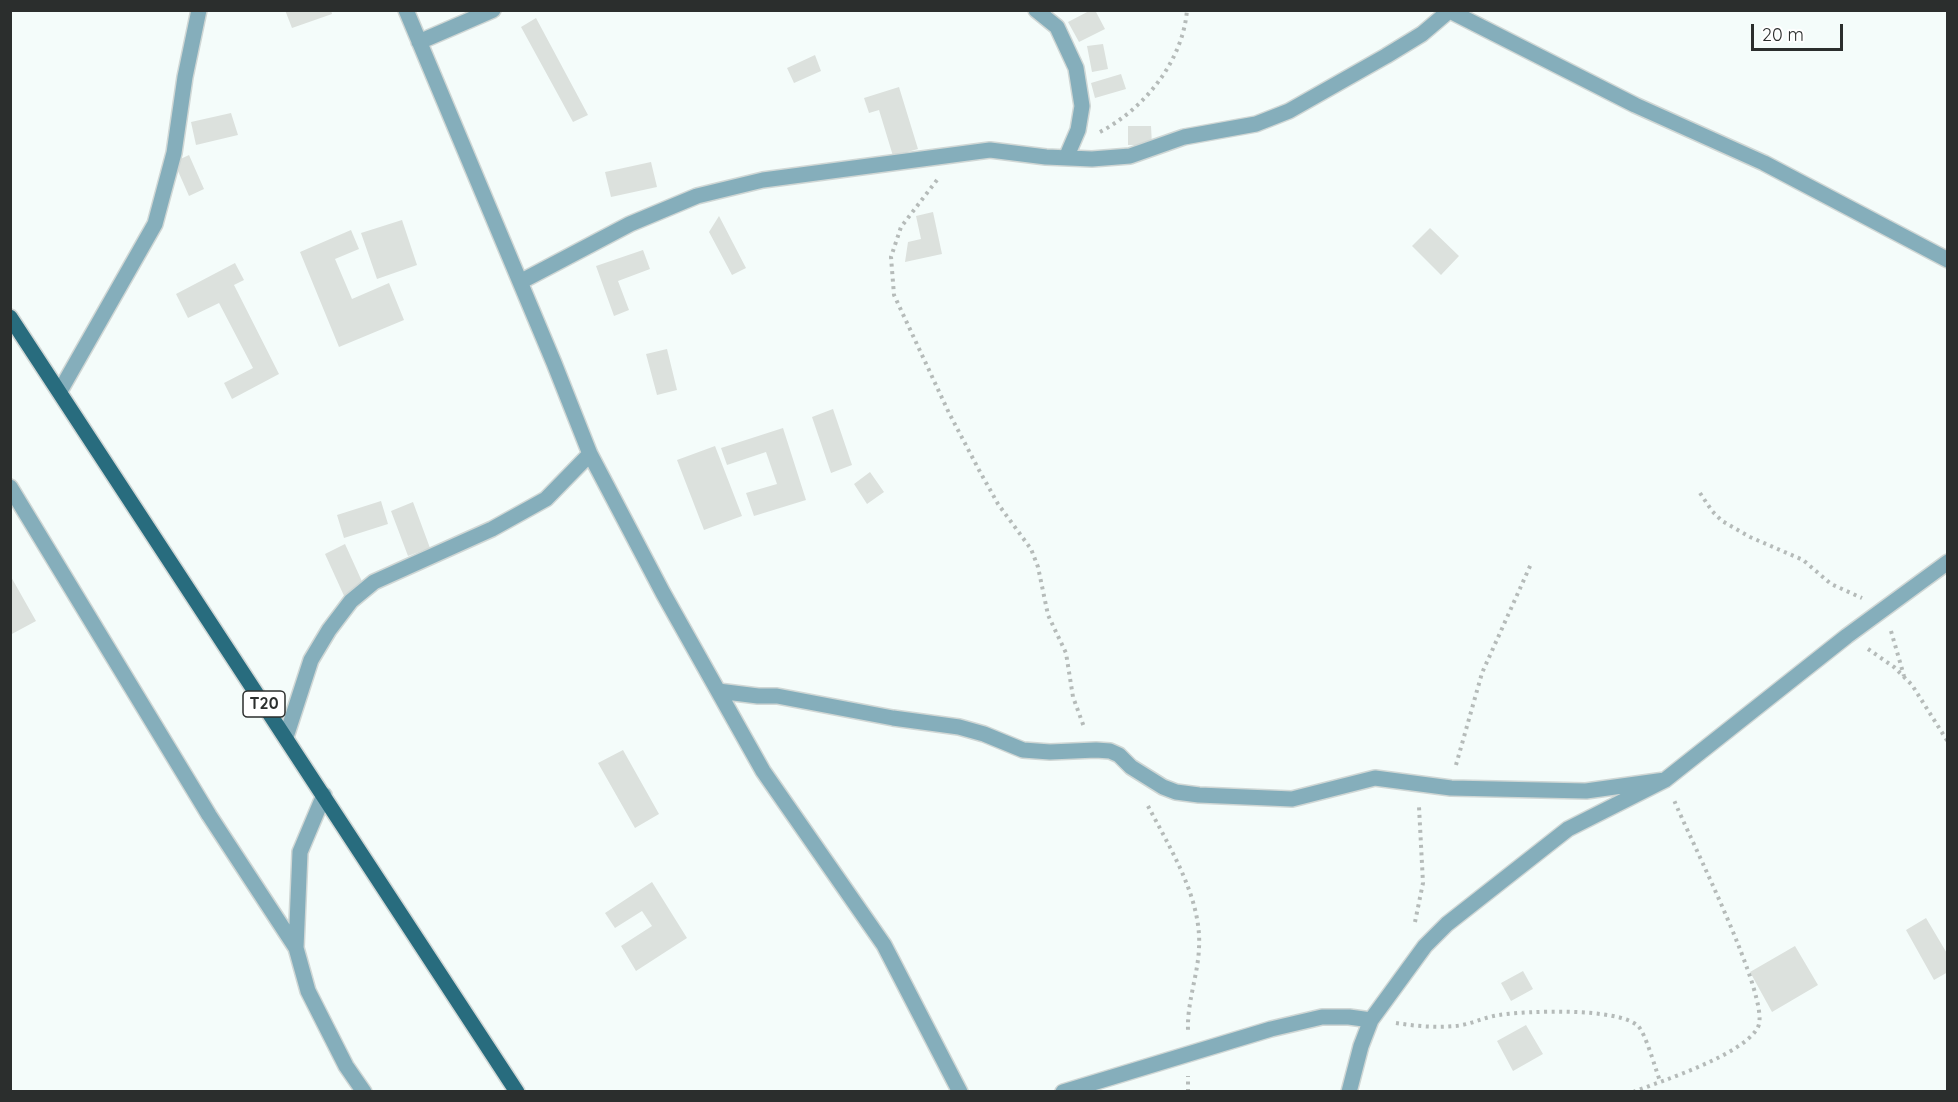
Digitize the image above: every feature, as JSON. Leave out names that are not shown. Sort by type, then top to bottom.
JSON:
[{"type":"main road","name":"T20","points":[[10,316],[517,1092]]},
{"type":"street","points":[[60,391],[155,224],[174,153],[198,10]]},
{"type":"street","points":[[406,10],[590,454],[663,592],[763,771],[884,945],[960,1092]]},
{"type":"street","points":[[419,42],[493,10]]},
{"type":"street","points":[[1036,10],[1057,27],[1076,68],[1082,106],[1078,130],[1068,152]]},
{"type":"street","points":[[520,282],[630,224],[697,196],[763,180],[990,150],[1131,156],[1184,137],[1256,124],[1289,111],[1386,56],[1422,34],[1449,11],[1635,105],[1764,163],[1947,260]]},
{"type":"street","points":[[286,737],[311,660],[328,630],[351,601],[374,582],[492,529],[546,500],[590,454]]},
{"type":"street","points":[[10,487],[203,805],[296,948],[308,991],[346,1066],[364,1092]]},
{"type":"street","points":[[1349,1092],[1361,1046],[1371,1020],[1425,946],[1447,924],[1568,829],[1665,780],[1847,636],[1947,562]]},
{"type":"street","points":[[718,691],[777,696],[893,718],[959,727],[984,734],[1023,750],[1110,751],[1163,787],[1176,792],[1199,795],[1292,799],[1375,778],[1450,788],[1586,791],[1665,780]]},
{"type":"street","points":[[296,948],[300,852],[324,795]]},
{"type":"street","points":[[1063,1092],[1271,1029],[1322,1017],[1371,1020]]},
{"type":"path","points":[[1068,152],[1112,125],[1143,100],[1163,75],[1177,50],[1186,24],[1187,10]]},
{"type":"path","points":[[962,154],[930,186],[901,227],[891,257],[894,295],[949,413],[979,470],[998,504],[1031,549],[1038,567],[1048,615],[1066,653],[1074,697],[1085,729],[1096,750]]},
{"type":"path","points":[[1700,493],[1722,521],[1750,537],[1803,560],[1840,590],[1886,608],[1904,676]]},
{"type":"path","points":[[1450,788],[1482,673],[1531,564]]},
{"type":"path","points":[[1847,636],[1904,676],[1918,694],[1947,742]]},
{"type":"path","points":[[1633,1092],[1678,1076],[1731,1050],[1758,1027],[1760,1015],[1751,978],[1665,780]]},
{"type":"path","points":[[1415,924],[1423,883],[1418,784]]},
{"type":"path","points":[[1147,804],[1184,878],[1195,910],[1200,946],[1189,1009],[1189,1054]]},
{"type":"path","points":[[1371,1020],[1443,1027],[1467,1025],[1502,1014],[1532,1012],[1560,1011],[1617,1017],[1631,1021],[1641,1030],[1660,1081]]},
{"type":"path","points":[[1647,1092],[1648,1086]]},
{"type":"building","points":[[285,10],[331,10],[332,14],[292,28]]},
{"type":"building","points":[[1095,10],[1105,29],[1079,42],[1068,22]]},
{"type":"building","points":[[536,18],[588,115],[573,122],[521,27]]},
{"type":"building","points":[[1103,44],[1108,69],[1092,72],[1087,46]]},
{"type":"building","points":[[815,55],[821,71],[794,83],[787,68]]},
{"type":"building","points":[[1121,74],[1126,89],[1095,98],[1091,83]]},
{"type":"building","points":[[899,87],[918,149],[893,156],[879,110],[869,113],[864,98]]},
{"type":"building","points":[[231,113],[238,135],[196,145],[191,122]]},
{"type":"building","points":[[1128,126],[1151,126],[1152,145],[1128,145]]},
{"type":"building","points":[[189,155],[204,189],[189,196],[174,162]]},
{"type":"building","points":[[651,162],[657,187],[611,197],[605,172]]},
{"type":"building","points":[[933,212],[942,254],[905,262],[908,242],[921,239],[916,216]]},
{"type":"building","points":[[719,216],[746,268],[732,275],[709,232]]},
{"type":"building","points":[[402,220],[417,265],[377,279],[361,233]]},
{"type":"building","points":[[1430,228],[1459,256],[1441,275],[1412,246]]},
{"type":"building","points":[[351,230],[359,249],[335,259],[352,299],[389,283],[404,320],[339,347],[300,252]]},
{"type":"building","points":[[643,250],[650,269],[618,281],[629,310],[614,316],[596,266]]},
{"type":"building","points":[[235,263],[244,280],[234,285],[279,374],[232,399],[224,383],[253,368],[219,303],[188,318],[176,294]]},
{"type":"building","points":[[667,349],[677,390],[657,395],[646,354]]},
{"type":"building","points":[[833,409],[852,465],[831,473],[812,417]]},
{"type":"building","points":[[783,428],[806,500],[754,516],[746,493],[777,484],[766,452],[727,465],[721,448]]},
{"type":"building","points":[[715,446],[742,516],[704,530],[677,460]]},
{"type":"building","points":[[870,472],[884,492],[867,504],[854,484]]},
{"type":"building","points":[[381,501],[388,524],[344,538],[337,515]]},
{"type":"building","points":[[413,502],[430,548],[408,556],[391,511]]},
{"type":"building","points":[[345,544],[365,588],[345,598],[325,554]]},
{"type":"building","points":[[10,575],[36,621],[10,635]]},
{"type":"building","points":[[623,750],[659,814],[635,828],[598,763]]},
{"type":"building","points":[[652,882],[687,938],[636,971],[621,946],[652,926],[642,911],[615,928],[605,913]]},
{"type":"building","points":[[1926,918],[1948,955],[1948,972],[1934,980],[1906,930]]},
{"type":"building","points":[[1795,946],[1818,985],[1772,1012],[1750,972]]},
{"type":"building","points":[[1523,971],[1533,989],[1511,1001],[1501,983]]},
{"type":"building","points":[[1526,1025],[1543,1054],[1513,1071],[1497,1041]]}]
